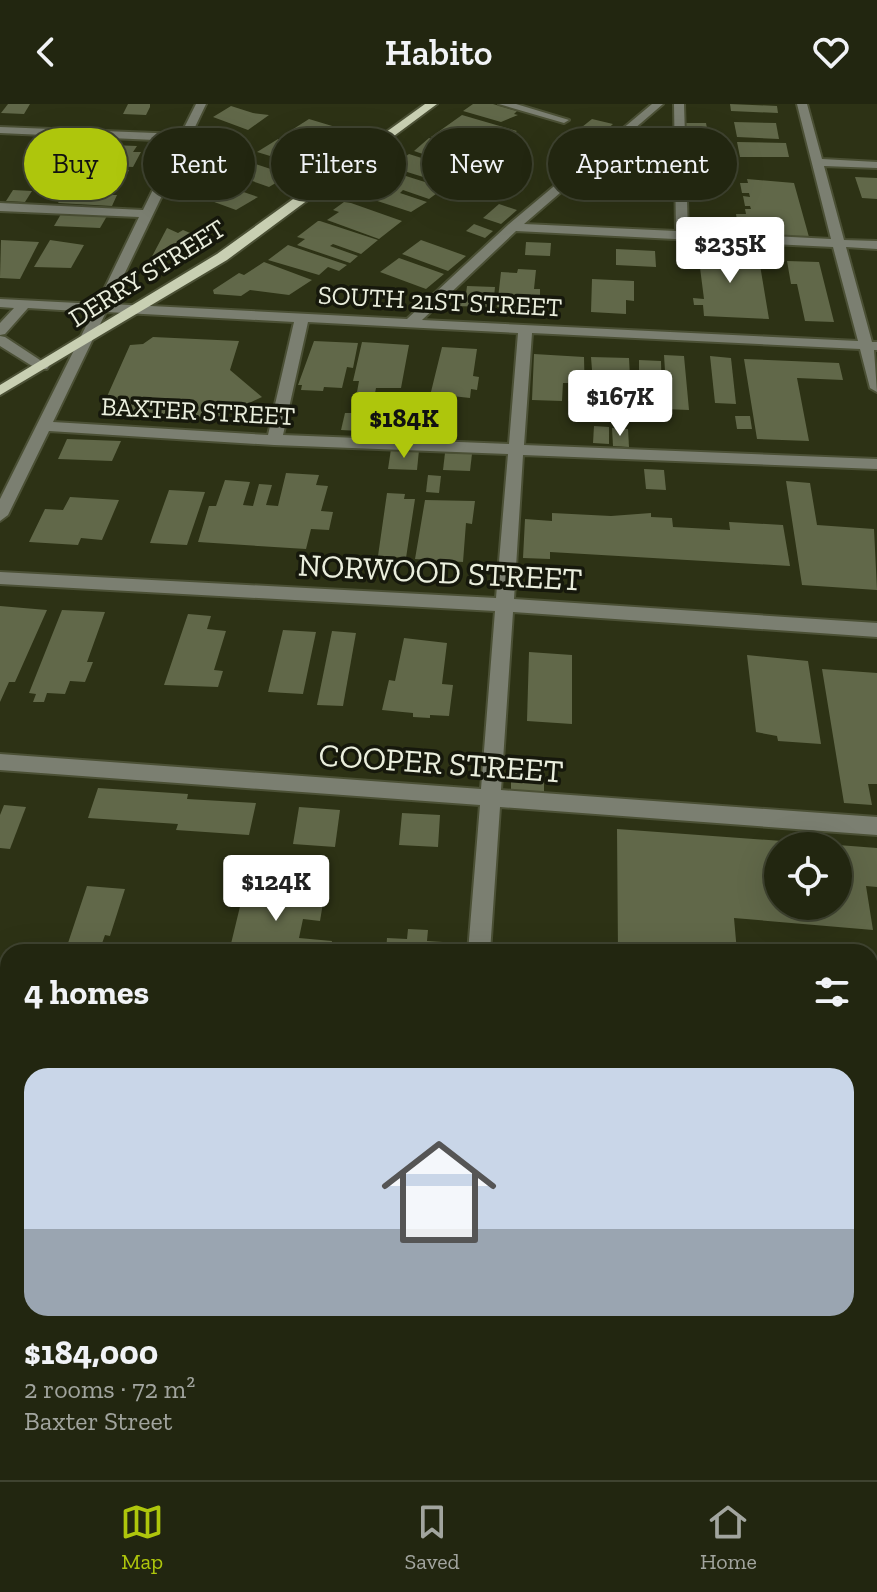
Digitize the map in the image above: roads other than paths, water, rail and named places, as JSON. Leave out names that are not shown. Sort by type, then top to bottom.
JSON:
[{"type":"main road","name":"DERRY STREET","points":[[0,391],[222,257],[432,104]]},
{"type":"street","points":[[190,128],[201,104]]},
{"type":"street","points":[[504,104],[564,120]]},
{"type":"street","points":[[410,323],[513,227],[658,104]]},
{"type":"street","points":[[679,104],[682,235]]},
{"type":"street","points":[[802,104],[839,243],[872,346],[877,388]]},
{"type":"street","points":[[0,130],[143,136]]},
{"type":"street","points":[[818,162],[877,165]]},
{"type":"street","points":[[0,515],[155,200]]},
{"type":"street","points":[[0,207],[148,214]]},
{"type":"street","points":[[513,227],[877,245]]},
{"type":"street","name":"SOUTH 21ST STREET","points":[[0,303],[872,346]]},
{"type":"street","points":[[0,331],[25,304]]},
{"type":"street","points":[[274,440],[302,318]]},
{"type":"street","points":[[480,944],[525,329]]},
{"type":"street","points":[[0,340],[42,366]]},
{"type":"street","name":"BAXTER STREET","points":[[44,426],[274,440],[877,464]]},
{"type":"street","name":"NORWOOD STREET","points":[[0,578],[504,605],[877,630]]},
{"type":"street","name":"COOPER STREET","points":[[0,762],[877,826]]}]
